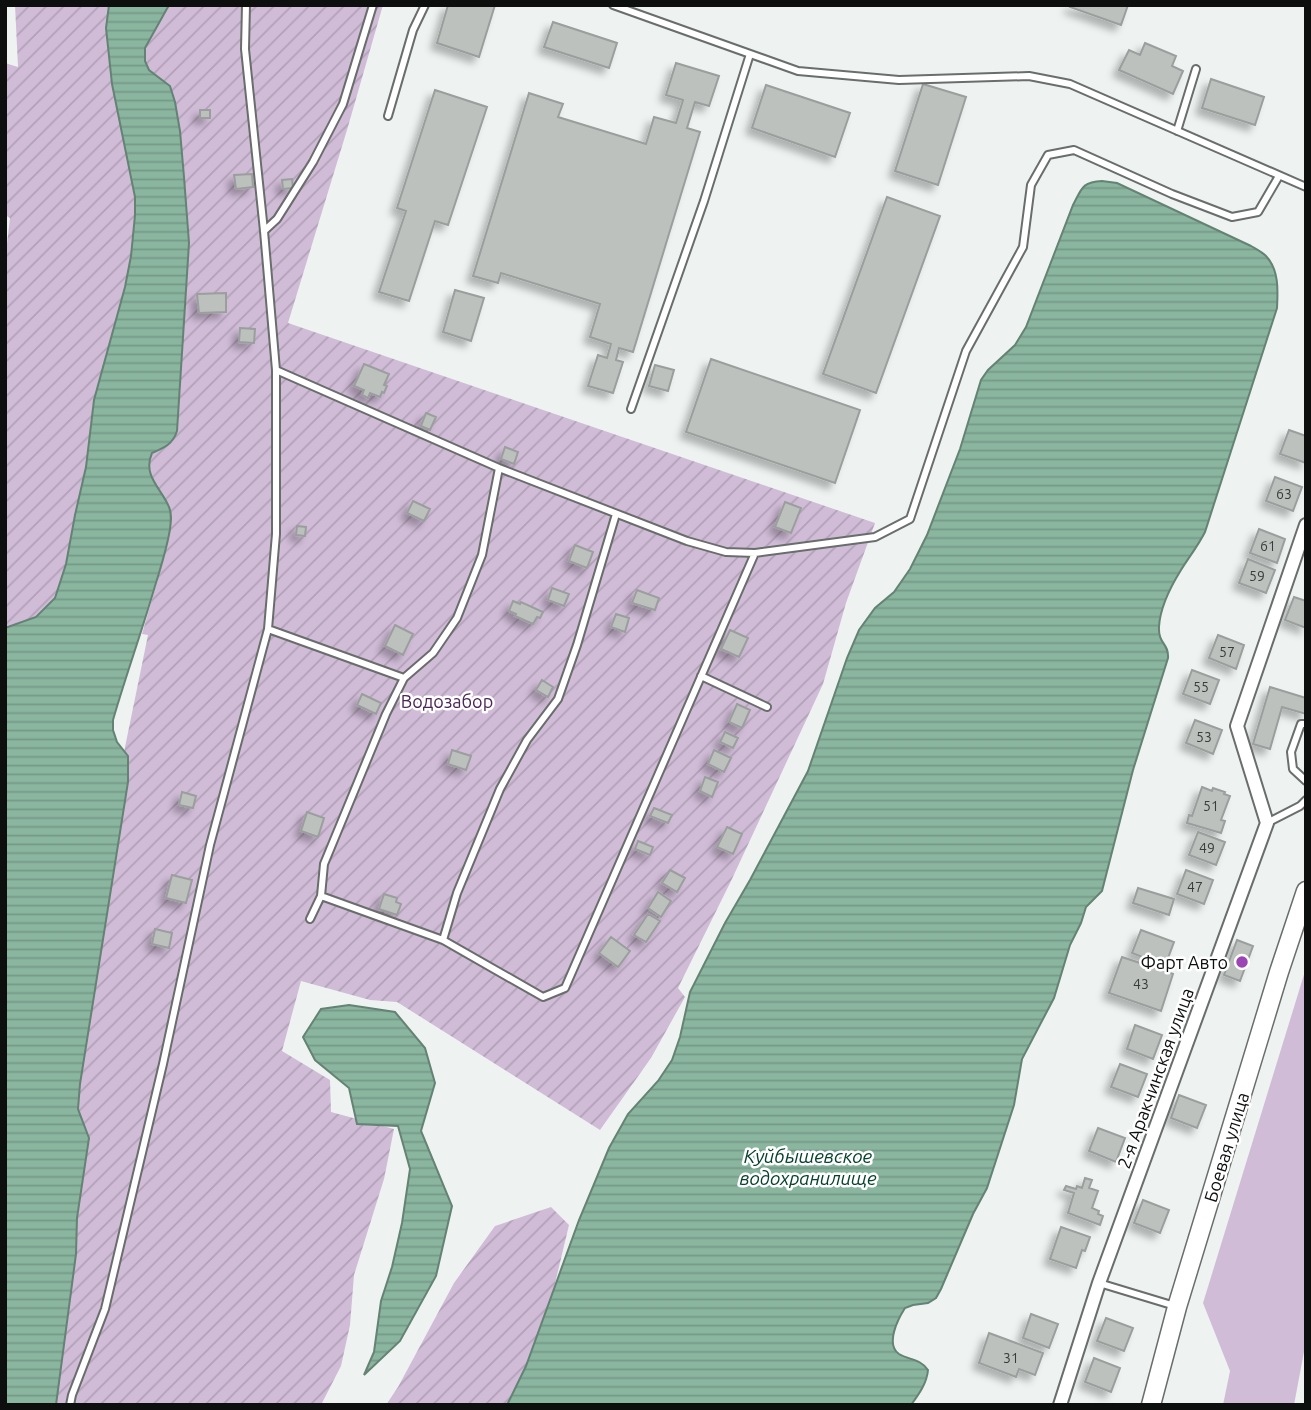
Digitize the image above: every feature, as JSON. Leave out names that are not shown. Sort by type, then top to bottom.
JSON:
[{"type":"main road","name":"Боевая улица","points":[[1151,1405],[1177,1307],[1306,891]]},
{"type":"street","points":[[1267,823],[1237,726],[1306,525]]},
{"type":"street","name":"2-я Аракчинская улица","points":[[1060,1405],[1099,1283],[1267,823]]},
{"type":"lane","points":[[71,1405],[72,1395],[105,1309],[163,1064],[209,845],[268,629],[276,534],[276,370],[245,49],[246,5]]},
{"type":"lane","points":[[264,231],[277,219],[313,162],[343,104],[373,5]]},
{"type":"lane","points":[[388,116],[413,30],[425,5]]},
{"type":"lane","points":[[613,5],[798,71],[900,80],[1029,76],[1070,84],[1306,187]]},
{"type":"lane","points":[[631,409],[704,201],[750,54]]},
{"type":"lane","points":[[1177,131],[1196,69]]},
{"type":"lane","points":[[276,370],[499,468],[687,541],[726,552],[755,553],[876,537],[910,519],[966,351],[1023,247],[1031,185],[1048,155],[1074,150],[1172,194],[1232,217],[1258,212],[1279,176]]},
{"type":"lane","points":[[310,919],[320,896],[324,864],[404,678],[433,653],[457,618],[482,555],[499,468]]},
{"type":"lane","points":[[443,940],[457,893],[499,789],[527,740],[558,699],[616,514]]},
{"type":"lane","points":[[320,896],[443,940],[543,997],[565,988],[755,553]]},
{"type":"lane","points":[[268,629],[404,678]]},
{"type":"lane","points":[[701,676],[767,707]]},
{"type":"lane","points":[[1306,724],[1301,724],[1291,751],[1293,769],[1306,781]]},
{"type":"lane","points":[[1267,823],[1300,806],[1306,800]]},
{"type":"lane","points":[[1099,1283],[1177,1307]]},
{"type":"green space","points":[[15,5],[109,5],[106,28],[112,84],[135,197],[135,215],[125,287],[94,400],[86,467],[66,564],[55,598],[36,617],[5,627],[5,261],[10,218],[5,215],[5,63],[18,67]]},
{"type":"green space","name":"Водозабор","points":[[169,5],[383,5],[288,323],[875,523],[846,603],[823,684],[678,988],[685,997],[651,1058],[600,1130],[397,1002],[370,1000],[301,981],[282,1051],[330,1080],[331,1112],[394,1129],[384,1179],[354,1275],[350,1325],[341,1366],[321,1405],[56,1405],[89,1138],[78,1109],[80,1084],[128,782],[128,756],[124,752],[148,635],[142,634],[163,561],[168,504],[153,480],[149,465],[153,453],[173,439],[177,431],[189,243],[180,131],[175,102],[145,61],[145,48]]},
{"type":"green space","points":[[1306,968],[1306,1341],[1294,1405],[1223,1405],[1230,1371],[1203,1303]]},
{"type":"green space","points":[[551,1207],[569,1225],[552,1296],[526,1366],[507,1405],[386,1405],[454,1283],[495,1226]]},
{"type":"water","points":[[109,5],[169,5],[145,48],[145,61],[149,70],[170,86],[175,102],[180,131],[189,243],[177,431],[168,445],[152,453],[149,469],[166,500],[171,520],[162,565],[113,720],[117,742],[128,756],[128,782],[80,1084],[78,1109],[89,1138],[56,1405],[5,1405],[5,628],[36,617],[55,598],[66,564],[86,467],[94,400],[131,256],[135,197],[112,84],[106,28]]},
{"type":"water","name":"Куйбышевское водохранилище","points":[[1090,183],[1117,183],[1263,253],[1275,274],[1277,308],[1205,532],[1173,583],[1161,612],[1159,633],[1167,649],[1168,658],[1133,770],[1102,891],[1086,907],[1070,945],[1054,998],[1022,1059],[1014,1105],[987,1188],[941,1289],[936,1298],[928,1303],[905,1308],[894,1331],[895,1350],[928,1370],[920,1393],[911,1405],[507,1405],[526,1366],[579,1220],[609,1148],[628,1114],[658,1081],[672,1060],[690,992],[808,771],[859,630],[875,608],[894,592],[910,569],[927,535],[960,449],[981,380],[1015,345],[1026,327],[1081,190]]},
{"type":"water","points":[[349,1005],[395,1012],[425,1048],[435,1083],[421,1131],[452,1206],[436,1276],[400,1341],[364,1375],[374,1352],[381,1301],[402,1223],[410,1169],[398,1126],[357,1124],[349,1088],[315,1060],[303,1037],[321,1009]]},
{"type":"building","points":[[448,5],[495,5],[479,57],[437,43]]},
{"type":"building","points":[[1128,5],[1121,25],[1070,7]]},
{"type":"building","points":[[553,22],[617,43],[609,68],[544,47]]},
{"type":"building","points":[[1145,43],[1176,56],[1172,66],[1183,71],[1173,94],[1119,70],[1129,50],[1140,55]]},
{"type":"building","points":[[676,63],[719,76],[709,106],[695,102],[687,128],[700,132],[633,352],[619,348],[616,360],[623,362],[613,393],[588,386],[598,355],[607,358],[611,344],[590,337],[600,304],[501,273],[498,283],[473,276],[529,93],[563,104],[558,117],[646,144],[654,117],[676,123],[683,100],[666,95]]},
{"type":"building","points":[[1211,79],[1264,97],[1255,125],[1202,108]]},
{"type":"building","points":[[923,84],[966,97],[938,185],[895,171]]},
{"type":"building","points":[[766,85],[850,113],[835,157],[752,128]]},
{"type":"building","points":[[435,90],[487,107],[448,225],[435,221],[409,301],[379,292],[406,211],[397,208]]},
{"type":"building","points":[[200,110],[210,110],[210,118],[200,118]]},
{"type":"building","points":[[252,174],[253,187],[236,189],[234,175]]},
{"type":"building","points":[[292,179],[293,188],[283,189],[282,180]]},
{"type":"building","points":[[887,197],[940,216],[876,393],[823,374]]},
{"type":"building","points":[[455,290],[484,298],[471,341],[443,332]]},
{"type":"building","points":[[226,293],[226,312],[199,313],[197,294]]},
{"type":"building","points":[[240,328],[255,329],[254,343],[239,342]]},
{"type":"building","points":[[711,359],[860,410],[835,483],[686,432]]},
{"type":"building","points":[[364,364],[389,374],[384,385],[387,386],[380,397],[370,393],[368,398],[362,395],[364,390],[354,386]]},
{"type":"building","points":[[655,365],[674,370],[668,391],[649,386]]},
{"type":"building","points":[[426,413],[436,417],[430,430],[421,426]]},
{"type":"building","points":[[1289,430],[1306,436],[1306,463],[1280,454]]},
{"type":"building","points":[[505,447],[518,452],[514,464],[501,459]]},
{"type":"building","points":[[1275,477],[1302,487],[1293,511],[1266,501]]},
{"type":"building","points":[[413,501],[430,509],[424,521],[407,513]]},
{"type":"building","points":[[785,502],[801,508],[791,533],[775,527]]},
{"type":"building","points":[[297,526],[306,527],[305,536],[296,535]]},
{"type":"building","points":[[1259,529],[1285,539],[1277,563],[1250,553]]},
{"type":"building","points":[[575,545],[593,552],[587,568],[569,561]]},
{"type":"building","points":[[1248,559],[1275,570],[1266,593],[1239,583]]},
{"type":"building","points":[[552,588],[569,594],[564,606],[548,600]]},
{"type":"building","points":[[637,590],[659,598],[655,610],[632,603]]},
{"type":"building","points":[[1294,597],[1306,601],[1306,628],[1285,620]]},
{"type":"building","points":[[513,601],[543,612],[533,624],[509,611]]},
{"type":"building","points":[[616,614],[629,618],[625,632],[611,627]]},
{"type":"building","points":[[395,625],[413,634],[403,655],[385,646]]},
{"type":"building","points":[[730,630],[748,638],[739,657],[721,649]]},
{"type":"building","points":[[1218,635],[1244,645],[1236,669],[1209,658]]},
{"type":"building","points":[[1192,670],[1219,680],[1210,704],[1183,694]]},
{"type":"building","points":[[542,680],[553,687],[548,697],[536,690]]},
{"type":"building","points":[[1270,687],[1306,698],[1306,714],[1282,707],[1270,749],[1253,744]]},
{"type":"building","points":[[362,694],[381,703],[376,714],[357,705]]},
{"type":"building","points":[[737,704],[750,710],[742,728],[729,722]]},
{"type":"building","points":[[1195,720],[1222,730],[1213,754],[1186,743]]},
{"type":"building","points":[[725,732],[738,738],[733,748],[720,742]]},
{"type":"building","points":[[452,750],[471,756],[466,770],[448,764]]},
{"type":"building","points":[[714,750],[731,758],[724,772],[708,764]]},
{"type":"building","points":[[705,777],[718,782],[712,797],[700,791]]},
{"type":"building","points":[[1202,787],[1212,791],[1213,788],[1230,796],[1221,820],[1225,821],[1221,833],[1187,823]]},
{"type":"building","points":[[182,792],[196,796],[193,808],[179,805]]},
{"type":"building","points":[[654,808],[672,815],[668,823],[650,816]]},
{"type":"building","points":[[307,812],[324,818],[318,837],[301,831]]},
{"type":"building","points":[[727,827],[742,834],[733,854],[717,847]]},
{"type":"building","points":[[1198,832],[1225,842],[1216,865],[1189,855]]},
{"type":"building","points":[[638,841],[653,847],[650,855],[635,849]]},
{"type":"building","points":[[670,870],[685,878],[677,892],[662,883]]},
{"type":"building","points":[[1186,870],[1213,880],[1204,904],[1177,894]]},
{"type":"building","points":[[172,875],[192,880],[186,903],[166,898]]},
{"type":"building","points":[[1138,888],[1174,899],[1169,915],[1133,903]]},
{"type":"building","points":[[658,892],[671,901],[661,917],[648,908]]},
{"type":"building","points":[[384,894],[397,898],[396,902],[401,904],[397,915],[379,909]]},
{"type":"building","points":[[648,914],[660,921],[646,942],[634,935]]},
{"type":"building","points":[[155,929],[172,933],[169,948],[152,944]]},
{"type":"building","points":[[1141,930],[1174,942],[1165,966],[1132,953]]},
{"type":"building","points":[[611,937],[630,951],[618,967],[599,953]]},
{"type":"building","points":[[1237,940],[1253,946],[1240,981],[1224,975]]},
{"type":"building","points":[[1122,957],[1173,974],[1161,1011],[1109,993]]},
{"type":"building","points":[[1135,1025],[1162,1035],[1153,1059],[1127,1049]]},
{"type":"building","points":[[1120,1064],[1147,1074],[1138,1097],[1111,1087]]},
{"type":"building","points":[[1179,1095],[1206,1105],[1197,1128],[1171,1118]]},
{"type":"building","points":[[1098,1128],[1125,1138],[1116,1162],[1089,1151]]},
{"type":"building","points":[[1085,1178],[1092,1180],[1089,1188],[1098,1191],[1092,1208],[1103,1216],[1100,1225],[1068,1213],[1074,1193],[1064,1190],[1066,1186],[1082,1188]]},
{"type":"building","points":[[1143,1200],[1169,1210],[1160,1233],[1134,1223]]},
{"type":"building","points":[[1061,1227],[1090,1237],[1076,1268],[1050,1259]]},
{"type":"building","points":[[1031,1314],[1058,1324],[1049,1348],[1023,1338]]},
{"type":"building","points":[[1106,1318],[1133,1328],[1124,1351],[1097,1341]]},
{"type":"building","points":[[989,1333],[1043,1353],[1035,1375],[1019,1369],[1016,1377],[979,1363]]},
{"type":"building","points":[[1094,1358],[1120,1368],[1111,1392],[1085,1382]]},
{"type":"place","name":"Фарт Авто","points":[[1242,962]]}]
